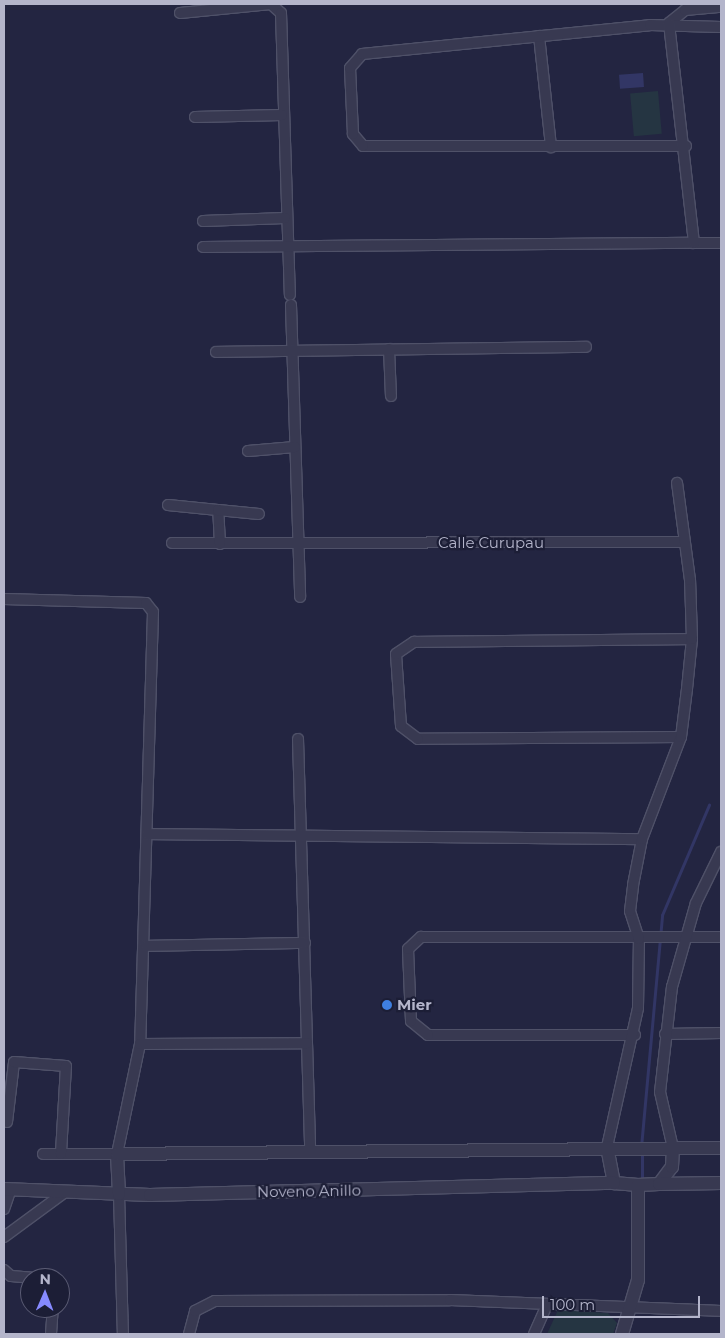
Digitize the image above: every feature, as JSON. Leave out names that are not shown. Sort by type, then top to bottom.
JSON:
[{"type":"street","points":[[180,13],[271,4],[277,8],[288,246],[300,597]]},
{"type":"street","points":[[669,23],[685,10],[721,7]]},
{"type":"street","points":[[669,23],[686,146],[694,243]]},
{"type":"street","points":[[686,146],[363,146],[353,134],[350,68],[355,53],[669,23],[686,28],[721,27]]},
{"type":"street","points":[[539,36],[552,146]]},
{"type":"street","points":[[195,117],[282,114]]},
{"type":"street","points":[[203,221],[286,218]]},
{"type":"street","points":[[202,247],[721,243]]},
{"type":"street","points":[[216,352],[586,347]]},
{"type":"street","points":[[389,349],[391,396]]},
{"type":"street","points":[[248,451],[295,447]]},
{"type":"street","points":[[614,1183],[607,1147],[634,1035],[639,939],[630,911],[642,839],[681,737],[692,639],[677,483]]},
{"type":"street","points":[[168,505],[259,514]]},
{"type":"street","points":[[218,510],[220,544]]},
{"type":"street","name":"Calle Curupau","points":[[172,543],[684,542]]},
{"type":"street","points":[[4,599],[151,606],[146,946],[140,1044],[117,1154],[123,1334]]},
{"type":"street","points":[[681,737],[418,738],[401,726],[396,654],[414,642],[692,639]]},
{"type":"street","points":[[298,739],[310,1149]]},
{"type":"street","points":[[147,834],[642,839]]},
{"type":"street","points":[[659,1184],[672,1167],[672,1148],[660,1092],[665,1034],[685,939],[696,903],[721,852]]},
{"type":"street","points":[[634,1035],[428,1035],[411,1021],[408,949],[421,938],[639,939],[668,937],[685,939],[721,937]]},
{"type":"street","points":[[146,946],[305,943]]},
{"type":"street","points":[[665,1034],[721,1033]]},
{"type":"street","points":[[140,1044],[307,1043]]},
{"type":"street","points":[[7,1122],[14,1062],[66,1066],[61,1154]]},
{"type":"street","points":[[43,1154],[310,1149],[721,1148]]},
{"type":"street","name":"Noveno Anillo","points":[[7,1189],[119,1194],[614,1183],[659,1184]]},
{"type":"street","points":[[659,1184],[721,1183]]},
{"type":"street","points":[[622,1334],[631,1309],[638,1280],[638,1185]]},
{"type":"street","points":[[4,1209],[7,1189]]},
{"type":"street","points":[[4,1237],[64,1192]]},
{"type":"street","points":[[4,1270],[11,1276],[20,1277]]},
{"type":"street","points":[[189,1334],[195,1311],[215,1301],[547,1305],[721,1311]]},
{"type":"street","points":[[534,1334],[547,1305]]},
{"type":"street","points":[[51,1334],[52,1318]]},
{"type":"shaded area","points":[[658,91],[662,134],[634,136],[630,93]]},
{"type":"shaded area","points":[[558,1310],[608,1313],[617,1323],[613,1334],[547,1334]]},
{"type":"water","points":[[643,73],[644,87],[620,89],[619,75]]},
{"type":"waterway","points":[[641,1147],[662,915],[709,805]]},
{"type":"waterway","points":[[642,1153],[642,1180]]},
{"type":"place","name":"Mier","points":[[387,1005]]}]
